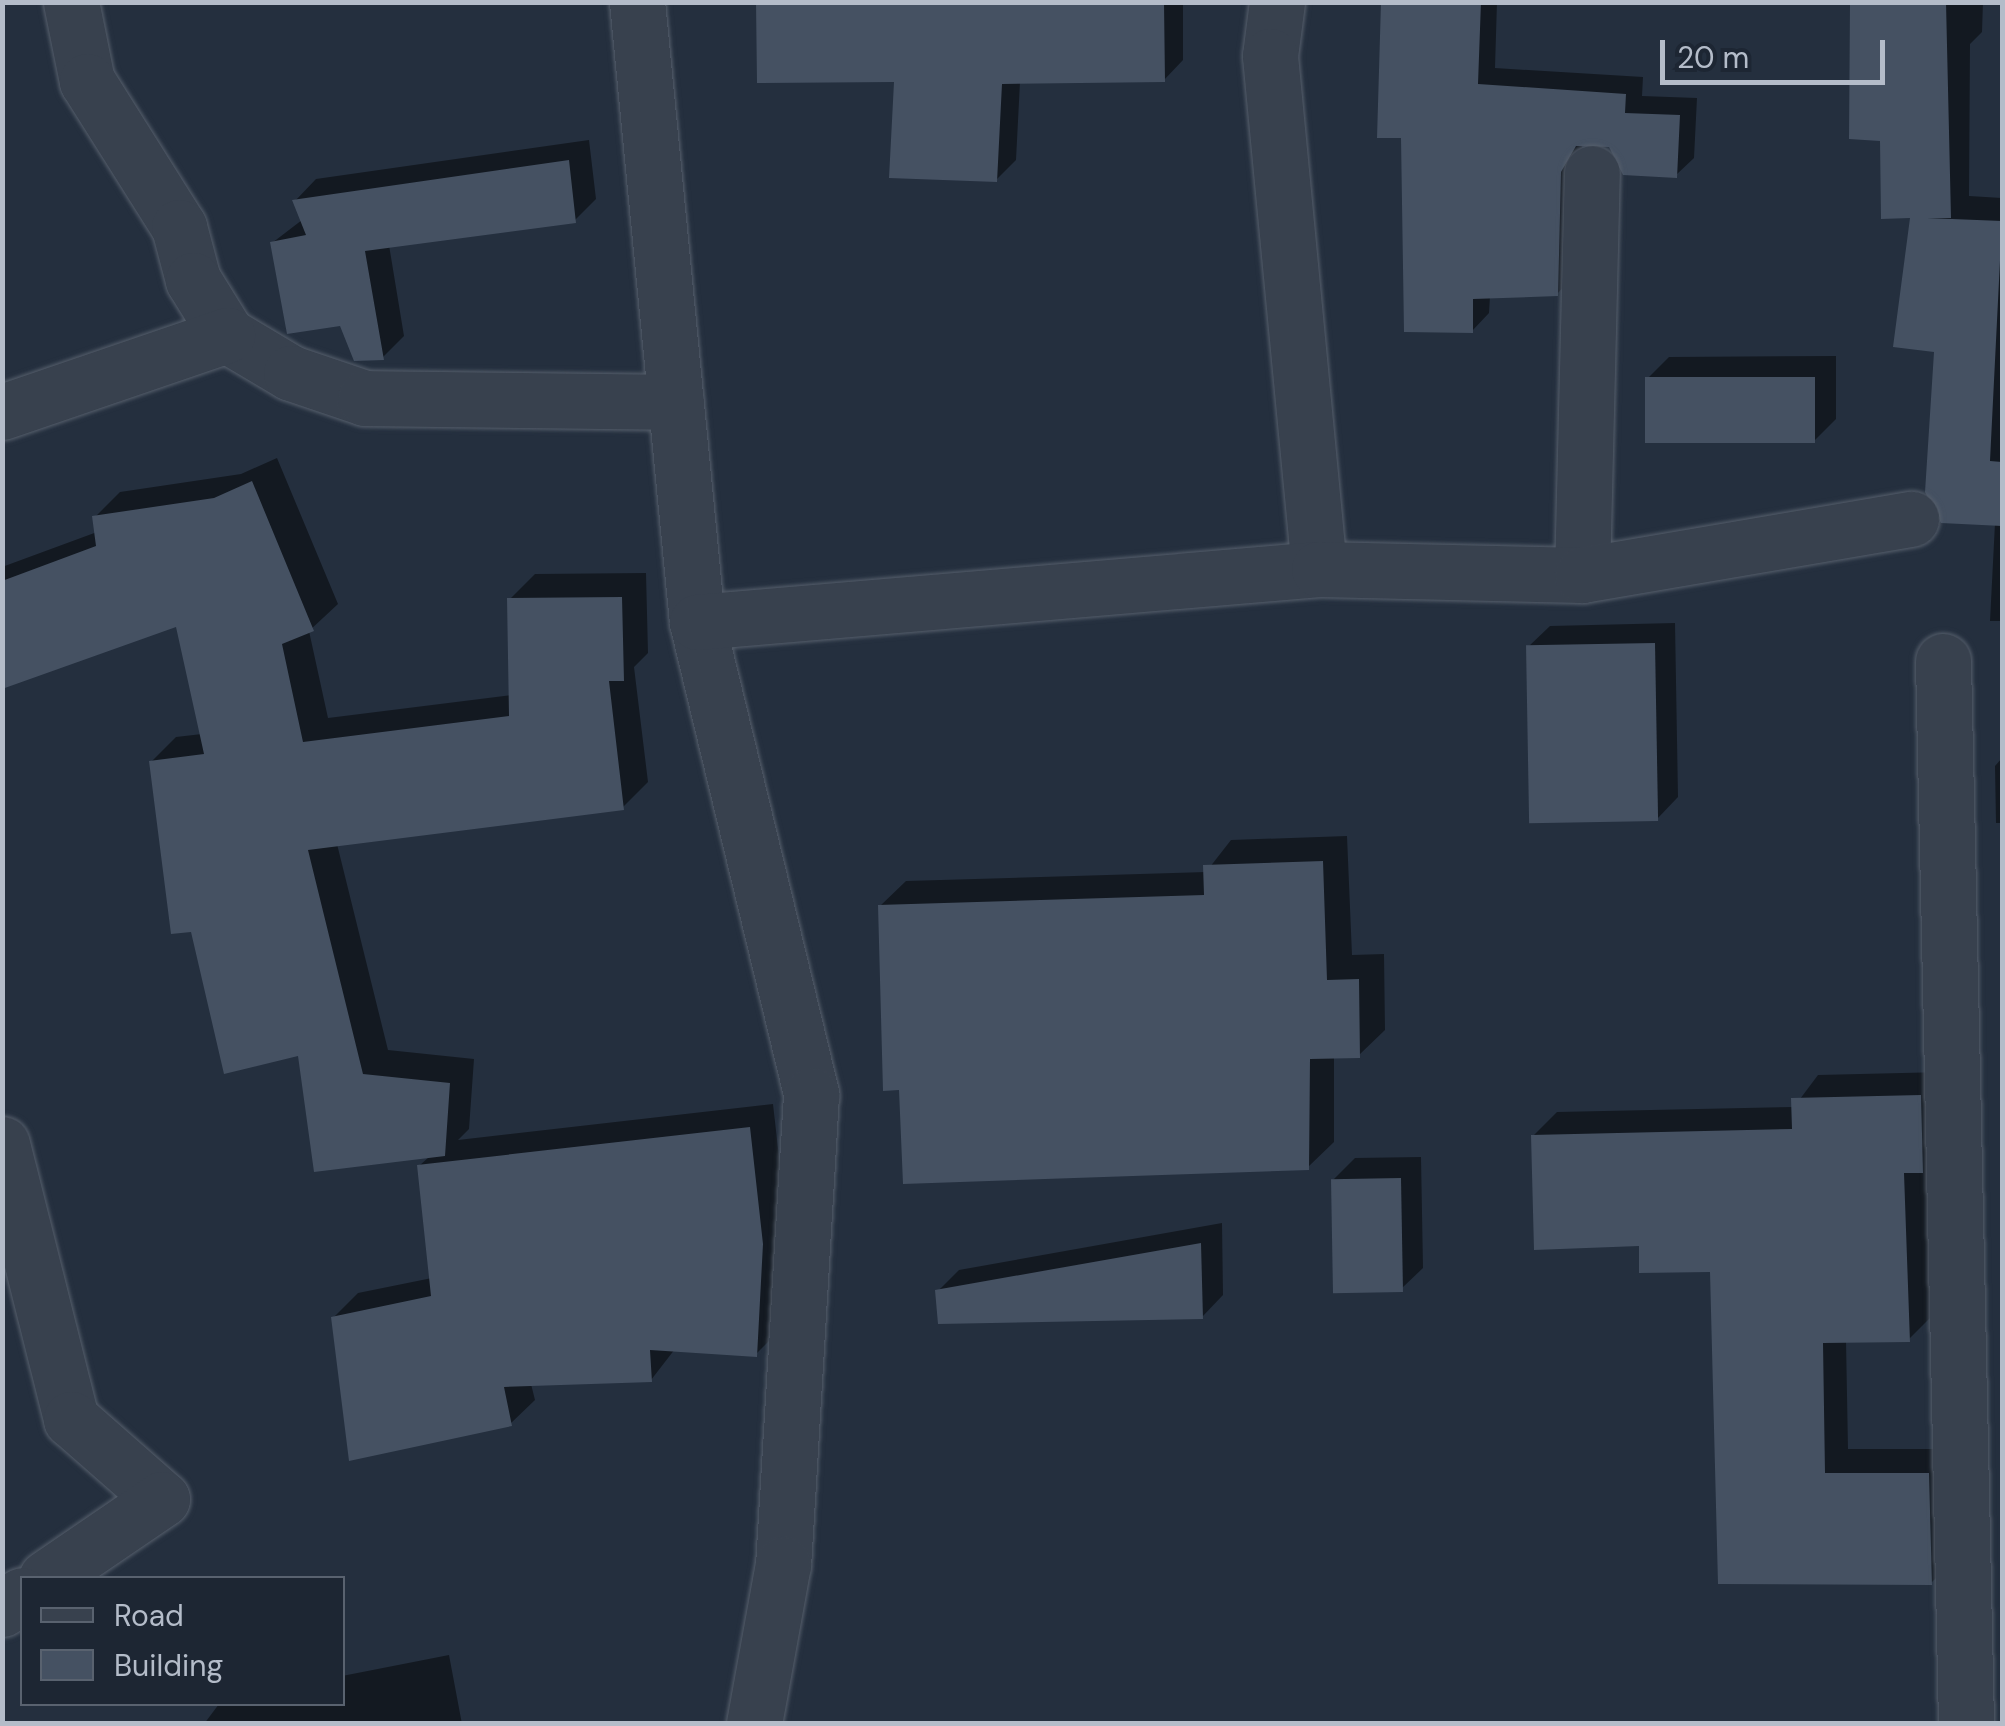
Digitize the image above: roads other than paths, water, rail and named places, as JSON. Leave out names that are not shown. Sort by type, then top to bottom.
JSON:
[{"type":"street","points":[[71,2],[87,81],[179,227],[193,280],[227,336],[291,373],[365,398],[676,402]]},
{"type":"street","points":[[637,2],[697,622],[811,1095],[783,1564],[754,1724]]},
{"type":"street","points":[[1277,2],[1270,56],[1319,569]]},
{"type":"street","points":[[1582,574],[1592,173]]},
{"type":"street","points":[[2,412],[227,336]]},
{"type":"street","points":[[697,622],[1319,569],[1582,574],[1911,519]]},
{"type":"street","points":[[1943,661],[1966,1724]]},
{"type":"street","points":[[2,1144],[71,1419],[162,1499],[49,1576]]}]
